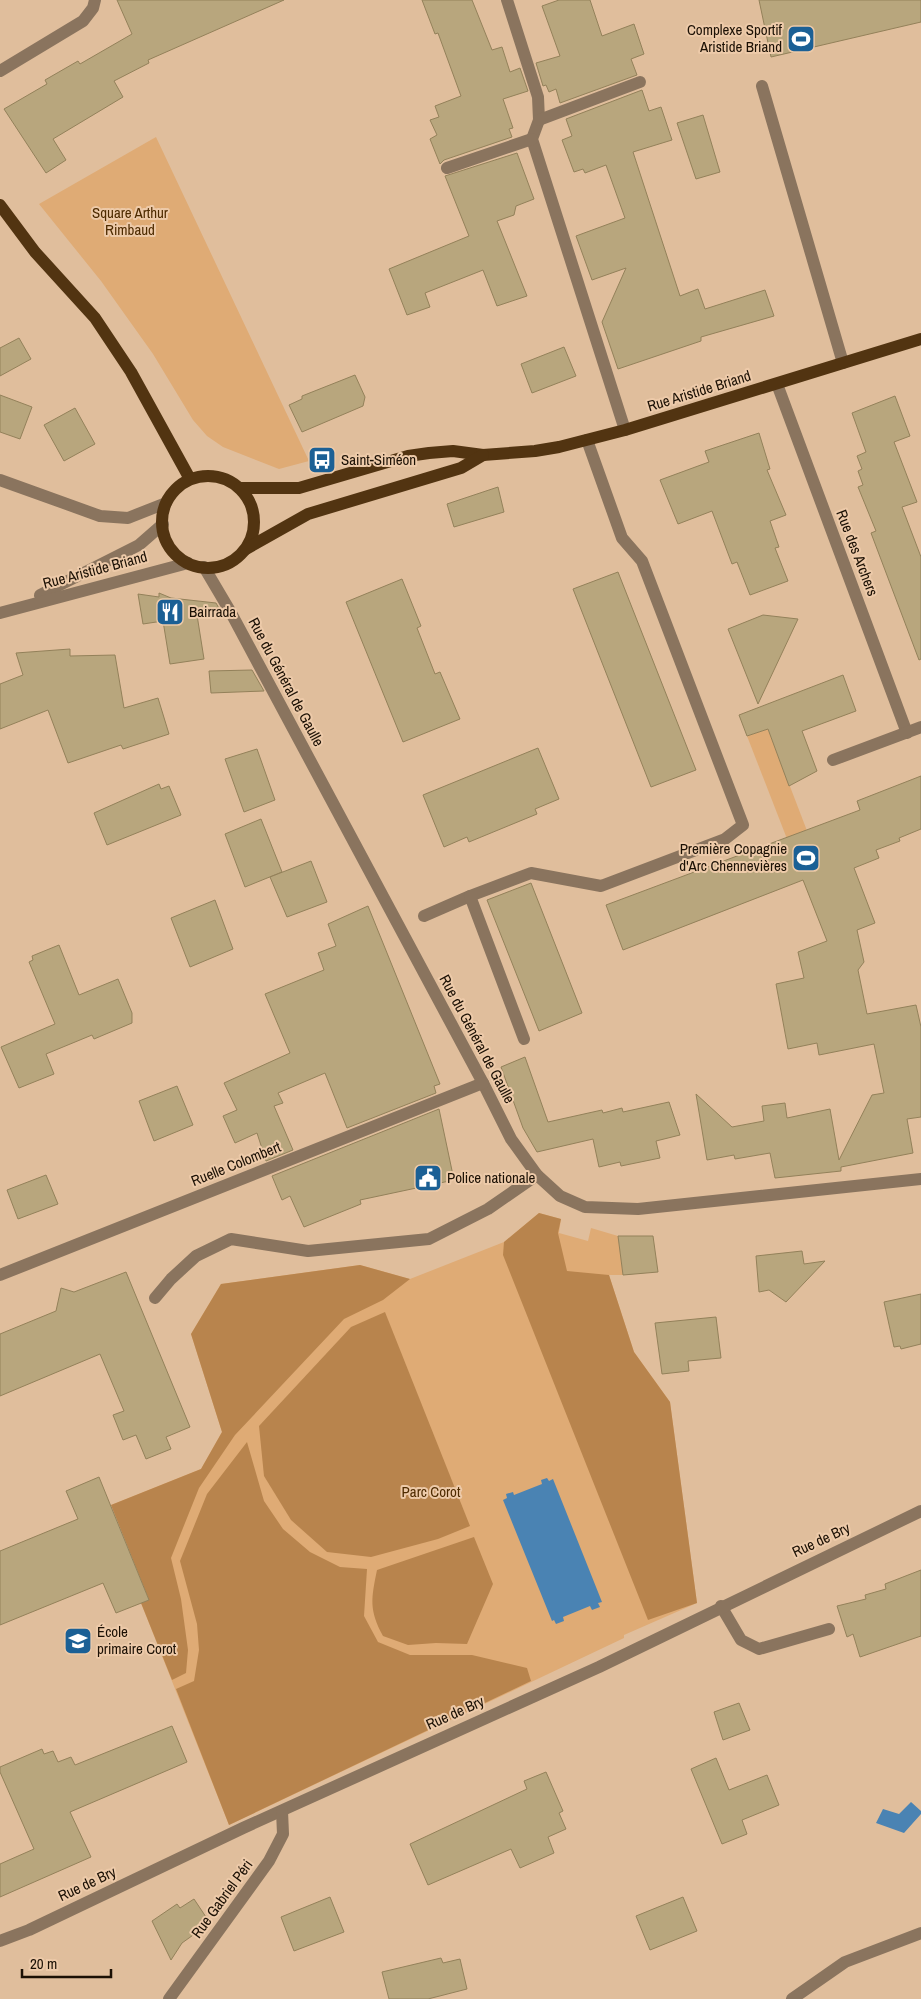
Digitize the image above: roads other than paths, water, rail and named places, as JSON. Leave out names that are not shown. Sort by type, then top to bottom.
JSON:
[{"type":"main road","points":[[0,205],[35,252],[95,318],[131,372],[190,480]]},
{"type":"main road","name":"Rue Aristide Briand","points":[[240,488],[299,488],[408,456],[453,451],[483,455],[535,451],[587,440],[921,339]]},
{"type":"main road","name":"Rue Aristide Briand","points":[[246,549],[308,514],[461,468],[483,455]]},
{"type":"main road","points":[[203,476],[216,476],[229,480],[240,488],[250,501],[254,517],[253,534],[246,549],[234,560],[219,566],[204,568],[188,563],[170,547],[162,524],[166,503],[180,485],[203,476]]},
{"type":"street","points":[[0,70],[83,21],[93,8],[95,0]]},
{"type":"street","points":[[507,0],[538,97],[540,120],[532,139],[624,430]]},
{"type":"street","points":[[540,120],[640,82]]},
{"type":"street","points":[[762,86],[843,363]]},
{"type":"street","points":[[447,168],[532,139]]},
{"type":"street","name":"Rue des Archers","points":[[776,384],[907,733]]},
{"type":"street","points":[[424,916],[531,873],[601,886],[725,839],[743,825],[642,561],[622,538],[587,440]]},
{"type":"street","points":[[0,480],[100,516],[128,518],[166,503]]},
{"type":"street","name":"Rue Aristide Briand","points":[[5,611],[132,549],[162,524]]},
{"type":"street","name":"Rue Aristide Briand","points":[[5,611],[188,563]]},
{"type":"street","name":"Rue du Général de Gaulle","points":[[204,568],[230,611],[483,1083],[511,1139],[537,1175],[560,1196],[585,1206],[638,1209],[921,1179]]},
{"type":"street","points":[[833,760],[921,727]]},
{"type":"street","points":[[470,896],[524,1039]]},
{"type":"street","name":"Ruelle Colombert","points":[[0,1275],[483,1083]]},
{"type":"street","points":[[155,1298],[171,1279],[196,1256],[231,1238],[308,1251],[429,1239],[488,1209],[537,1175]]},
{"type":"street","name":"Rue de Bry","points":[[0,1941],[29,1930],[282,1811],[599,1667],[921,1510]]},
{"type":"street","points":[[721,1606],[741,1640],[759,1649],[829,1629]]},
{"type":"street","name":"Rue Gabriel Péri","points":[[169,1999],[270,1861],[283,1834],[282,1811]]},
{"type":"street","points":[[792,1999],[845,1962],[921,1933]]},
{"type":"water","points":[[547,1478],[549,1481],[553,1479],[602,1602],[598,1603],[600,1607],[592,1610],[590,1606],[563,1617],[564,1621],[556,1624],[554,1620],[552,1621],[503,1500],[507,1498],[506,1494],[513,1492],[514,1495],[542,1484],[541,1480]]},
{"type":"water","points":[[911,1802],[921,1811],[921,1814],[904,1833],[876,1823],[883,1809],[899,1814]]},
{"type":"place","name":"Complexe Sportif Aristide Briand","points":[[801,39]]},
{"type":"place","name":"Saint-Siméon","points":[[322,460]]},
{"type":"place","name":"Bairrada","points":[[170,612]]},
{"type":"place","name":"Première Copagnie d'Arc Chennevières","points":[[806,858]]},
{"type":"place","name":"Police nationale","points":[[428,1178]]},
{"type":"place","name":"École primaire Corot","points":[[78,1641]]},
{"type":"park label","name":"Square Arthur Rimbaud","points":[[130,222]]},
{"type":"park label","name":"Parc Corot","points":[[431,1492]]}]
